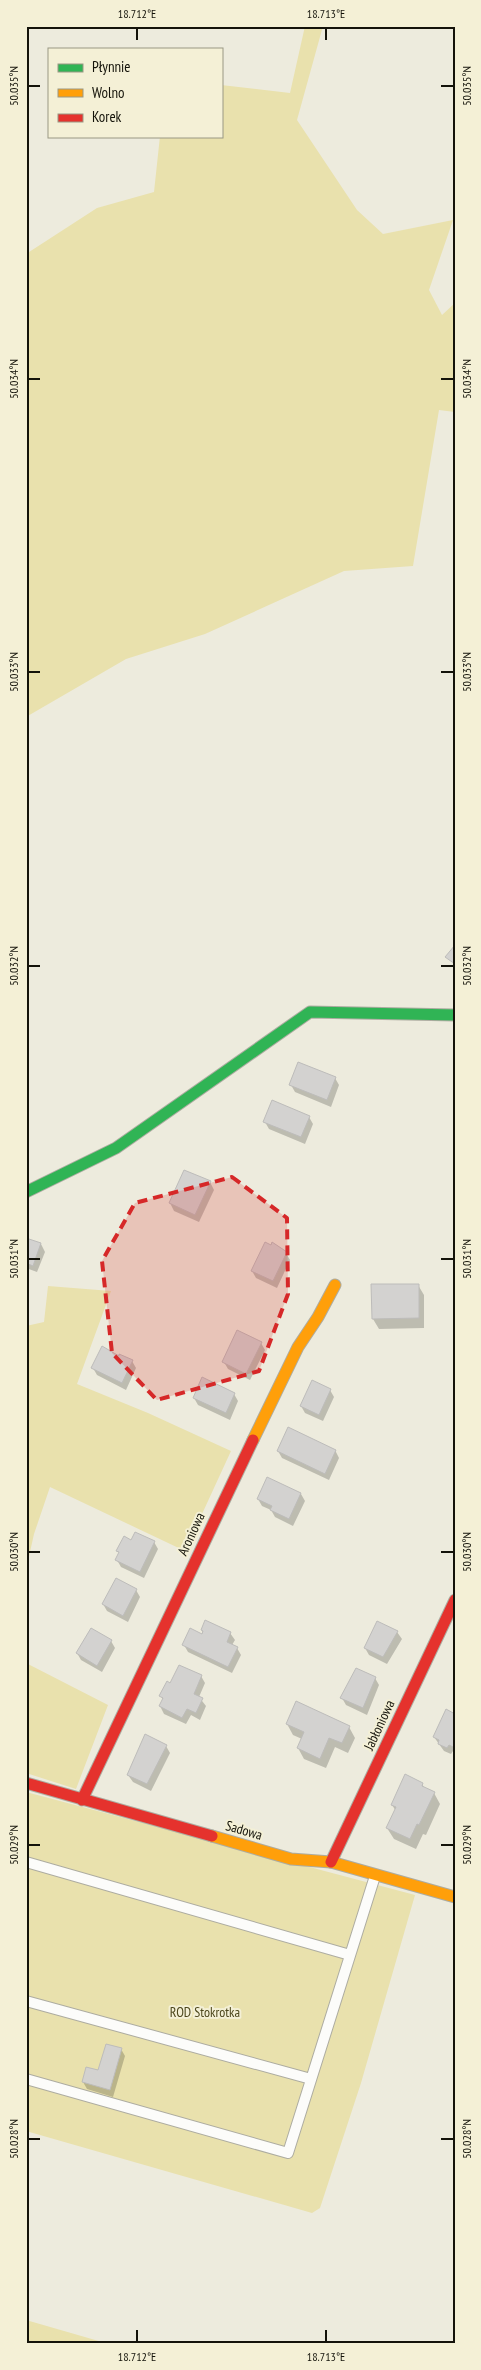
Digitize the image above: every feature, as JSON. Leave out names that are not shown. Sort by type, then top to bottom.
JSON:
[{"type":"street","points":[[26,1192],[116,1148],[310,1012],[455,1016]]},
{"type":"street","name":"Aroniowa","points":[[82,1800],[269,1405],[298,1347],[318,1317],[335,1285]]},
{"type":"street","name":"Jabłoniowa","points":[[331,1862],[455,1600]]},
{"type":"street","name":"Sadowa","points":[[26,1783],[291,1859],[331,1862],[455,1897]]},
{"type":"lane","points":[[26,1862],[350,1954]]},
{"type":"lane","points":[[26,2079],[288,2152],[376,1875]]},
{"type":"lane","points":[[26,2002],[311,2080]]},
{"type":"highlighted area","points":[[232,1177],[287,1218],[288,1294],[259,1371],[157,1400],[112,1353],[102,1261],[135,1203]]},
{"type":"green space","points":[[305,26],[323,26],[297,120],[357,210],[383,234],[453,220],[429,290],[442,315],[455,303],[455,412],[439,410],[413,566],[344,571],[205,634],[126,659],[26,717],[26,254],[97,208],[154,192],[160,138],[222,138],[222,85],[290,93]]},
{"type":"green space","points":[[48,1286],[111,1291],[77,1384],[148,1413],[231,1451],[185,1551],[50,1487],[34,1534],[26,1570],[26,1326],[44,1322]]},
{"type":"green space","points":[[26,1663],[108,1705],[76,1789],[26,1773]]},
{"type":"green space","name":"ROD Stokrotka","points":[[26,1792],[415,1895],[361,2083],[320,2208],[312,2213],[26,2131]]},
{"type":"green space","points":[[26,2320],[109,2344],[26,2344]]},
{"type":"building","points":[[455,945],[455,964],[445,957]]},
{"type":"building","points":[[298,1062],[336,1077],[327,1100],[289,1085]]},
{"type":"building","points":[[272,1100],[310,1116],[301,1137],[263,1122]]},
{"type":"building","points":[[184,1170],[211,1181],[195,1215],[169,1203]]},
{"type":"building","points":[[26,1238],[41,1243],[33,1266],[26,1263]]},
{"type":"building","points":[[265,1242],[271,1245],[272,1242],[287,1252],[273,1281],[251,1271]]},
{"type":"building","points":[[371,1284],[419,1284],[419,1318],[372,1319]]},
{"type":"building","points":[[237,1330],[262,1342],[246,1374],[222,1362]]},
{"type":"building","points":[[102,1346],[119,1356],[119,1354],[133,1360],[122,1383],[91,1368]]},
{"type":"building","points":[[202,1377],[235,1393],[226,1413],[193,1398]]},
{"type":"building","points":[[312,1380],[331,1389],[319,1415],[300,1406]]},
{"type":"building","points":[[288,1427],[336,1450],[325,1474],[277,1451]]},
{"type":"building","points":[[267,1477],[301,1493],[289,1519],[270,1510],[272,1506],[257,1499]]},
{"type":"building","points":[[135,1532],[155,1541],[140,1572],[115,1560],[119,1552],[116,1551],[124,1536],[131,1540]]},
{"type":"building","points":[[116,1578],[137,1589],[123,1616],[102,1604]]},
{"type":"building","points":[[205,1620],[231,1632],[227,1642],[238,1647],[228,1667],[182,1645],[190,1628],[202,1634],[203,1631],[201,1630]]},
{"type":"building","points":[[377,1621],[398,1631],[383,1657],[364,1648]]},
{"type":"building","points":[[91,1628],[112,1640],[97,1666],[76,1653]]},
{"type":"building","points":[[179,1665],[202,1675],[194,1694],[203,1698],[196,1713],[187,1709],[182,1718],[159,1706],[163,1698],[159,1696],[167,1681],[170,1683]]},
{"type":"building","points":[[356,1668],[376,1677],[363,1708],[340,1698]]},
{"type":"building","points":[[296,1701],[350,1726],[342,1743],[329,1738],[320,1759],[297,1748],[304,1732],[286,1724]]},
{"type":"building","points":[[446,1709],[455,1714],[455,1748],[449,1745],[447,1748],[438,1744],[439,1740],[433,1737]]},
{"type":"building","points":[[145,1734],[167,1745],[147,1784],[127,1775]]},
{"type":"building","points":[[405,1774],[423,1783],[422,1786],[435,1792],[410,1839],[386,1828],[396,1807],[391,1805]]},
{"type":"building","points":[[106,2044],[122,2048],[110,2090],[82,2082],[86,2067],[98,2070]]},
{"type":"traffic: fast","points":[[26,1192],[116,1148],[310,1012],[455,1015]]},
{"type":"traffic: slow","points":[[253,1440],[298,1347],[318,1317],[335,1285]]},
{"type":"traffic: slow","points":[[212,1836],[291,1859],[331,1862],[455,1897]]},
{"type":"traffic: jam","points":[[82,1800],[253,1440]]},
{"type":"traffic: jam","points":[[331,1862],[455,1600]]},
{"type":"traffic: jam","points":[[26,1783],[212,1836]]}]
